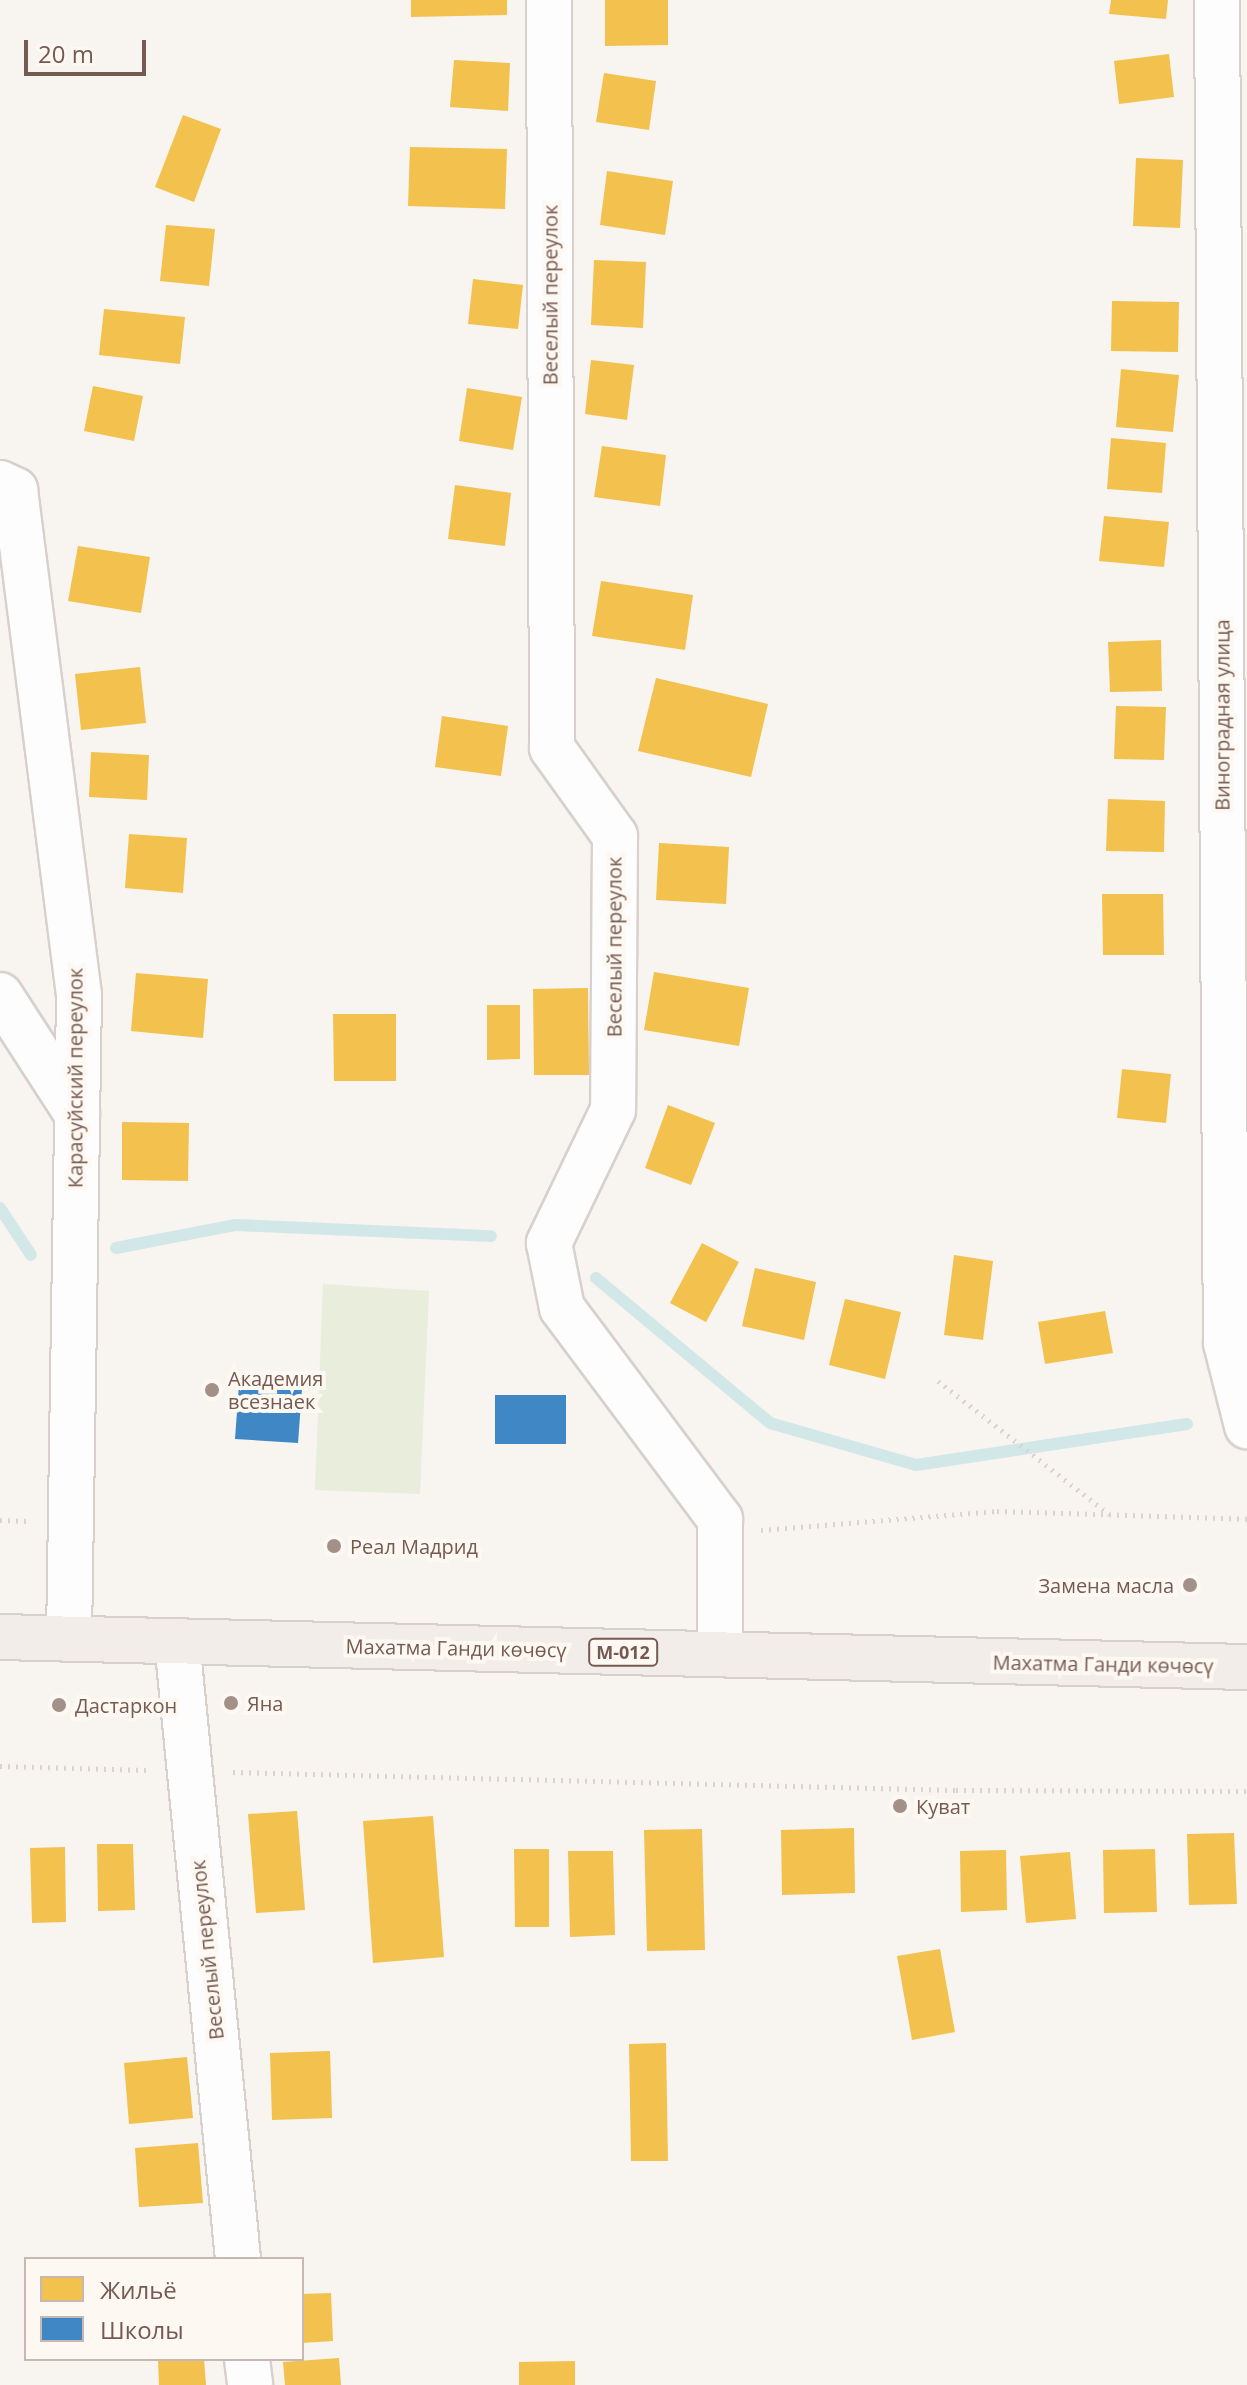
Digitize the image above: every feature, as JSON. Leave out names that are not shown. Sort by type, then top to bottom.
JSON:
[{"type":"main road","name":"Махатма Ганди көчөсү","points":[[0,1637],[1247,1667]]},
{"type":"street","name":"Веселый переулок","points":[[549,0],[552,748],[615,836],[613,1110],[549,1243],[562,1308],[720,1519],[720,1654]]},
{"type":"street","name":"Виноградная улица","points":[[1217,0],[1226,1343],[1247,1426]]},
{"type":"street","name":"Карасуйский переулок","points":[[0,483],[15,490],[79,995],[69,1639]]},
{"type":"street","points":[[0,995],[77,1114]]},
{"type":"street","name":"Веселый переулок","points":[[177,1641],[238,2257]]},
{"type":"street","points":[[247,2361],[250,2385]]},
{"type":"path","points":[[938,1381],[1110,1515]]},
{"type":"path","points":[[720,1534],[997,1511],[1247,1519]]},
{"type":"path","points":[[0,1766],[956,1790],[1247,1791]]},
{"type":"green space","points":[[323,1284],[429,1291],[420,1494],[315,1490]]},
{"type":"building: Жильё","points":[[411,0],[507,0],[507,15],[411,17]]},
{"type":"building: Жильё","points":[[605,0],[668,0],[668,45],[605,46]]},
{"type":"building: Жильё","points":[[1111,0],[1168,0],[1166,19],[1109,14]]},
{"type":"building: Жильё","points":[[1169,54],[1174,97],[1119,104],[1114,61]]},
{"type":"building: Жильё","points":[[454,60],[510,63],[508,111],[450,107]]},
{"type":"building: Жильё","points":[[604,73],[656,81],[649,130],[596,122]]},
{"type":"building: Жильё","points":[[183,115],[221,129],[194,202],[155,187]]},
{"type":"building: Жильё","points":[[410,147],[507,149],[505,209],[408,206]]},
{"type":"building: Жильё","points":[[1136,158],[1183,160],[1180,228],[1133,226]]},
{"type":"building: Жильё","points":[[607,171],[673,181],[665,235],[600,225]]},
{"type":"building: Жильё","points":[[166,225],[215,229],[209,286],[160,281]]},
{"type":"building: Жильё","points":[[594,260],[646,262],[643,328],[591,325]]},
{"type":"building: Жильё","points":[[473,279],[523,285],[518,329],[468,324]]},
{"type":"building: Жильё","points":[[1112,301],[1179,302],[1178,352],[1111,351]]},
{"type":"building: Жильё","points":[[104,309],[185,317],[180,364],[99,355]]},
{"type":"building: Жильё","points":[[591,360],[634,365],[627,420],[585,414]]},
{"type":"building: Жильё","points":[[1121,369],[1179,375],[1173,432],[1116,427]]},
{"type":"building: Жильё","points":[[93,386],[143,396],[134,441],[84,431]]},
{"type":"building: Жильё","points":[[467,388],[522,397],[513,450],[459,441]]},
{"type":"building: Жильё","points":[[1111,438],[1166,443],[1162,493],[1107,489]]},
{"type":"building: Жильё","points":[[602,446],[666,455],[660,506],[594,497]]},
{"type":"building: Жильё","points":[[455,485],[511,493],[505,546],[448,539]]},
{"type":"building: Жильё","points":[[1104,516],[1169,522],[1164,567],[1099,561]]},
{"type":"building: Жильё","points":[[78,546],[150,557],[141,613],[68,601]]},
{"type":"building: Жильё","points":[[601,581],[693,595],[685,650],[592,636]]},
{"type":"building: Жильё","points":[[1161,640],[1162,691],[1110,692],[1108,642]]},
{"type":"building: Жильё","points":[[140,667],[146,723],[81,730],[75,674]]},
{"type":"building: Жильё","points":[[656,678],[768,704],[751,777],[638,751]]},
{"type":"building: Жильё","points":[[1116,706],[1166,707],[1164,760],[1114,759]]},
{"type":"building: Жильё","points":[[442,716],[508,726],[501,776],[435,767]]},
{"type":"building: Жильё","points":[[91,752],[149,755],[147,800],[89,797]]},
{"type":"building: Жильё","points":[[1108,799],[1165,801],[1164,852],[1106,851]]},
{"type":"building: Жильё","points":[[129,834],[187,838],[183,893],[125,888]]},
{"type":"building: Жильё","points":[[659,843],[729,847],[726,904],[656,900]]},
{"type":"building: Жильё","points":[[1102,894],[1163,894],[1164,955],[1103,955]]},
{"type":"building: Жильё","points":[[654,972],[749,988],[739,1046],[644,1030]]},
{"type":"building: Жильё","points":[[136,973],[208,979],[203,1038],[131,1031]]},
{"type":"building: Жильё","points":[[588,988],[589,1075],[534,1075],[533,989]]},
{"type":"building: Жильё","points":[[487,1005],[520,1005],[520,1059],[487,1060]]},
{"type":"building: Жильё","points":[[333,1014],[396,1014],[396,1081],[334,1081]]},
{"type":"building: Жильё","points":[[1122,1069],[1171,1074],[1166,1123],[1117,1118]]},
{"type":"building: Жильё","points":[[668,1105],[715,1123],[691,1185],[645,1168]]},
{"type":"building: Жильё","points":[[122,1122],[189,1123],[188,1181],[122,1180]]},
{"type":"building: Жильё","points":[[702,1243],[739,1262],[706,1322],[670,1303]]},
{"type":"building: Жильё","points":[[954,1255],[993,1261],[983,1340],[944,1335]]},
{"type":"building: Жильё","points":[[755,1268],[816,1282],[804,1340],[742,1326]]},
{"type":"building: Жильё","points":[[845,1299],[901,1312],[885,1379],[829,1365]]},
{"type":"building: Жильё","points":[[1105,1311],[1113,1353],[1045,1364],[1038,1322]]},
{"type":"building: Жильё","points":[[297,1811],[305,1910],[256,1913],[248,1814]]},
{"type":"building: Жильё","points":[[433,1816],[444,1957],[373,1963],[363,1821]]},
{"type":"building: Жильё","points":[[854,1828],[855,1893],[782,1895],[781,1830]]},
{"type":"building: Жильё","points":[[702,1829],[705,1950],[647,1951],[644,1830]]},
{"type":"building: Жильё","points":[[1234,1833],[1237,1904],[1189,1905],[1187,1834]]},
{"type":"building: Жильё","points":[[97,1844],[133,1844],[135,1910],[98,1911]]},
{"type":"building: Жильё","points":[[65,1847],[66,1922],[32,1923],[30,1848]]},
{"type":"building: Жильё","points":[[514,1849],[549,1849],[549,1927],[515,1927]]},
{"type":"building: Жильё","points":[[1155,1849],[1157,1912],[1104,1913],[1103,1850]]},
{"type":"building: Жильё","points":[[1006,1850],[1007,1910],[961,1912],[960,1851]]},
{"type":"building: Жильё","points":[[568,1851],[613,1851],[615,1935],[570,1937]]},
{"type":"building: Жильё","points":[[1070,1852],[1076,1919],[1026,1923],[1020,1856]]},
{"type":"building: Жильё","points":[[940,1949],[955,2032],[912,2040],[897,1956]]},
{"type":"building: Жильё","points":[[666,2043],[668,2161],[631,2161],[629,2044]]},
{"type":"building: Жильё","points":[[330,2051],[332,2118],[272,2120],[270,2053]]},
{"type":"building: Жильё","points":[[187,2057],[193,2118],[129,2124],[124,2063]]},
{"type":"building: Жильё","points":[[198,2143],[203,2203],[139,2207],[135,2148]]},
{"type":"building: Жильё","points":[[331,2293],[333,2341],[304,2343],[304,2294]]},
{"type":"building: Жильё","points":[[339,2358],[341,2385],[285,2385],[283,2362]]},
{"type":"building: Жильё","points":[[158,2361],[204,2361],[206,2385],[159,2385]]},
{"type":"building: Жильё","points":[[575,2361],[575,2385],[519,2385],[519,2362]]},
{"type":"building: Школы","points":[[239,1384],[302,1389],[298,1443],[235,1439]]},
{"type":"building: Школы","points":[[495,1395],[566,1395],[566,1444],[495,1444]]},
{"type":"waterway","points":[[0,1208],[31,1255]]},
{"type":"waterway","points":[[116,1248],[236,1225],[491,1236]]},
{"type":"waterway","points":[[596,1278],[770,1423],[916,1465],[1187,1424]]},
{"type":"place","name":"Академия всезнаек","points":[[212,1390]]},
{"type":"place","name":"Реал Мадрид","points":[[334,1546]]},
{"type":"place","name":"Замена масла","points":[[1190,1585]]},
{"type":"place","name":"Яна","points":[[231,1703]]},
{"type":"place","name":"Дастаркон","points":[[59,1705]]},
{"type":"place","name":"Куват","points":[[900,1806]]}]
